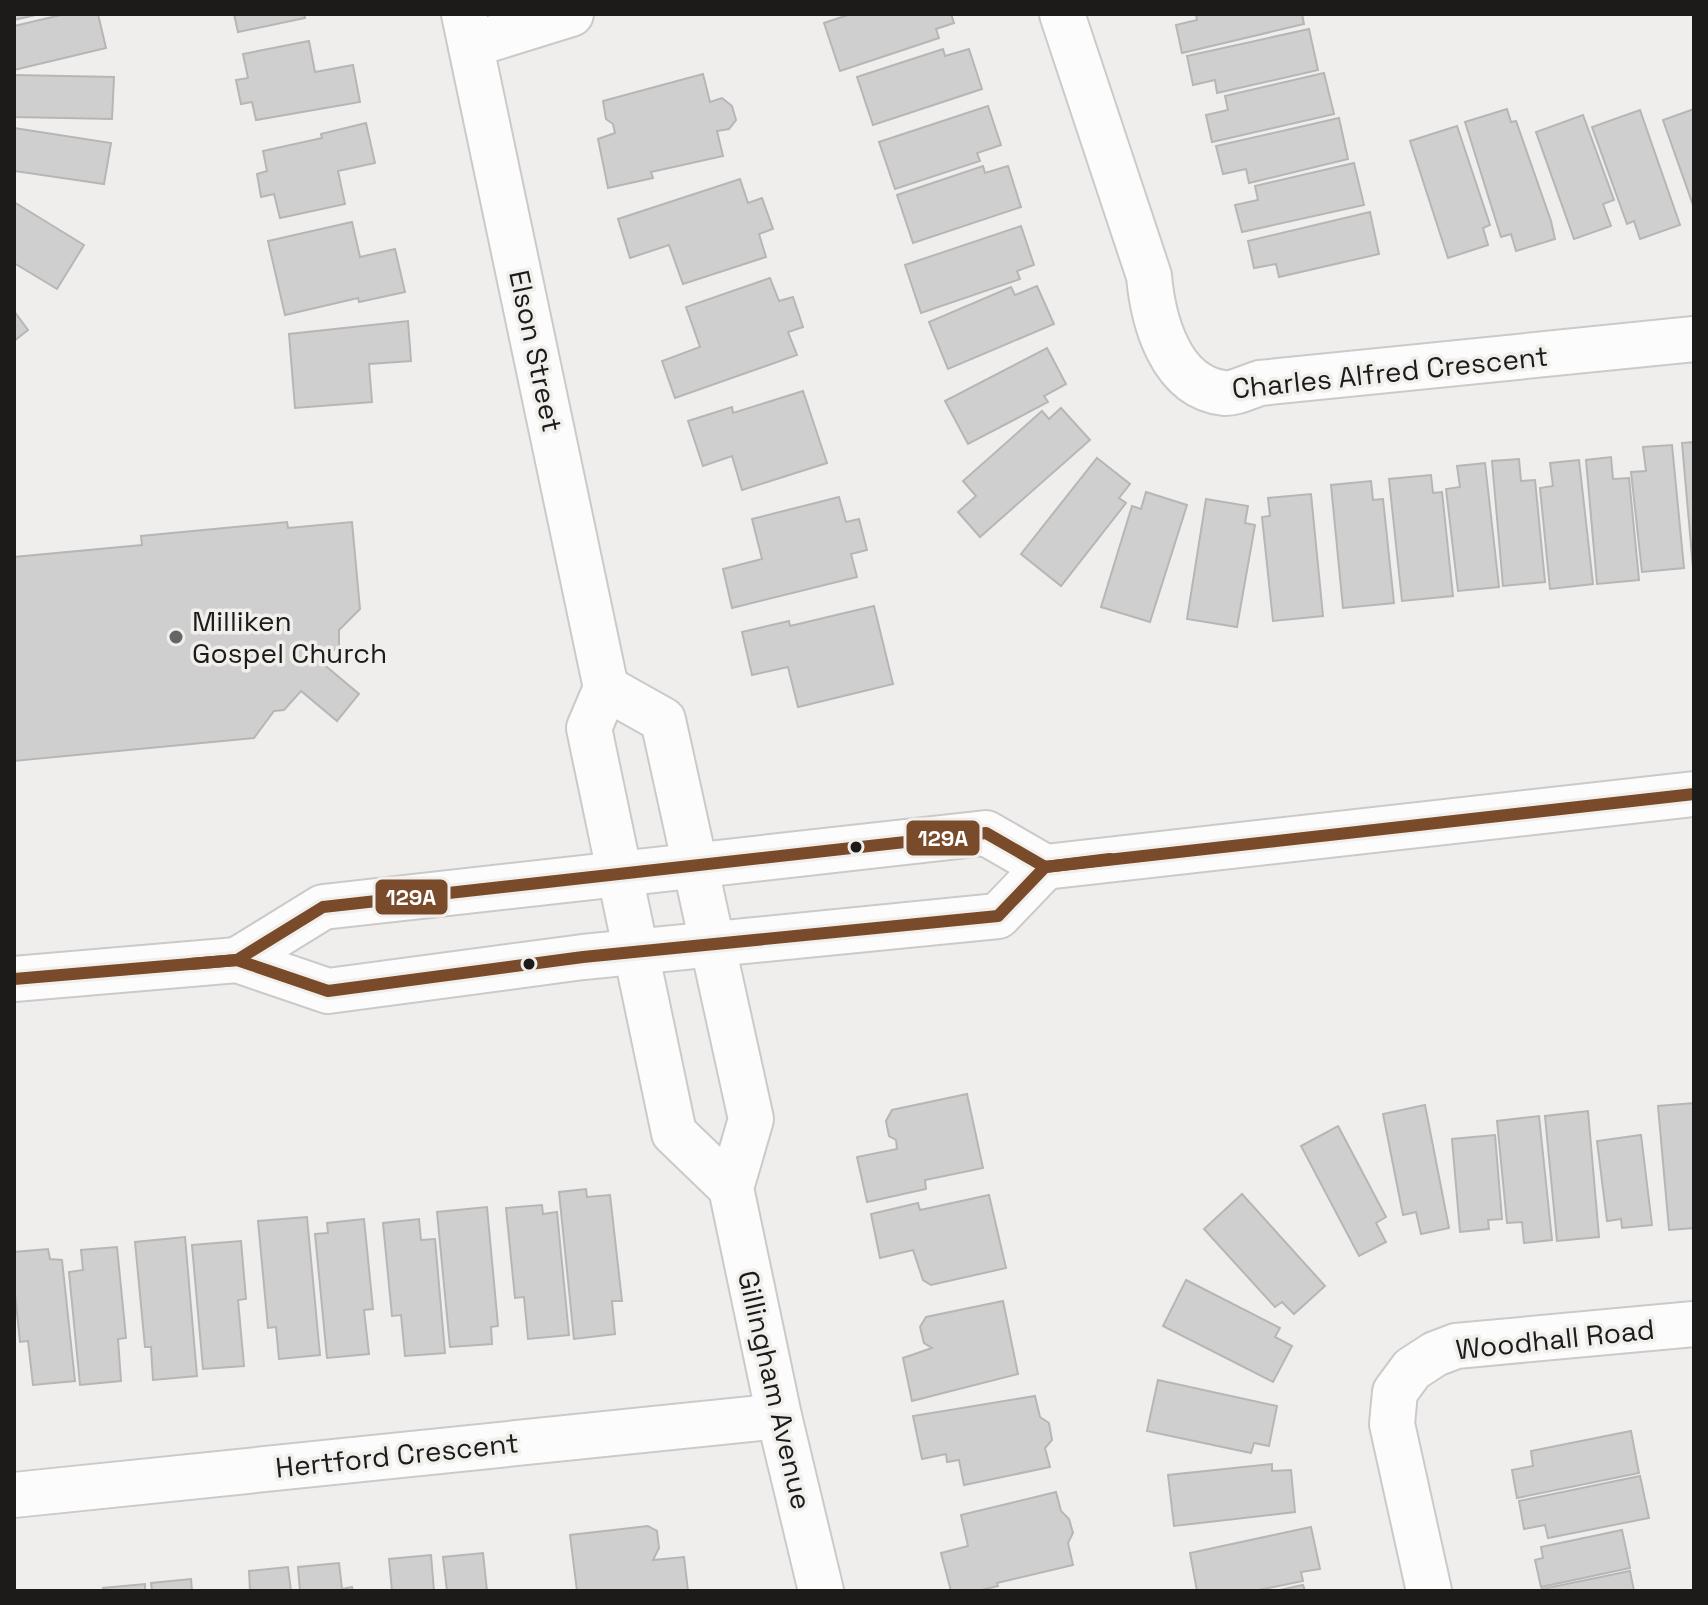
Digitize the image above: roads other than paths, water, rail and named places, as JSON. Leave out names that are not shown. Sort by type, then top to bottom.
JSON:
[{"type":"street","points":[[468,30],[571,14]]},
{"type":"street","name":"Charles Alfred Crescent","points":[[1062,14],[1149,276],[1152,311],[1174,361],[1199,384],[1225,393],[1260,383],[1694,339]]},
{"type":"street","name":"Elson Street","points":[[468,30],[606,688]]},
{"type":"street","points":[[695,866],[663,720],[606,688],[589,728],[674,1133],[731,1188]]},
{"type":"street","points":[[237,960],[323,907],[986,833],[1045,867],[1694,794]]},
{"type":"street","name":"Gillingham Avenue","points":[[695,866],[751,1119],[731,1188],[779,1416],[821,1591]]},
{"type":"street","points":[[14,979],[237,960],[328,991],[636,952],[998,916],[1045,867]]},
{"type":"street","name":"Woodhall Road","points":[[1429,1591],[1392,1424],[1395,1392],[1412,1369],[1435,1354],[1456,1346],[1694,1324]]},
{"type":"street","name":"Hertford Crescent","points":[[14,1495],[779,1416]]},
{"type":"place","name":"Milliken Gospel Church","points":[[176,637]]}]
